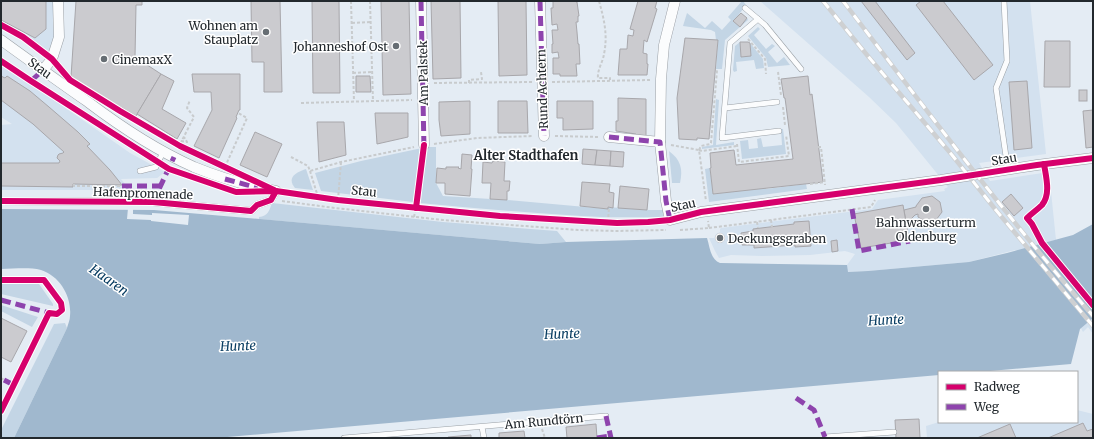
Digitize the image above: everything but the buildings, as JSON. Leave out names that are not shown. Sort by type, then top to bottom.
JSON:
[{"type":"street","points":[[43,70],[52,59],[59,37],[58,1]]},
{"type":"street","name":"Am Palstek","points":[[421,1],[424,145]]},
{"type":"street","name":"Rund Achtern","points":[[540,1],[544,136]]},
{"type":"street","points":[[610,137],[660,142],[661,79],[664,46],[675,1]]},
{"type":"street","name":"Stau","points":[[1,40],[105,115],[163,152],[194,167],[273,195]]},
{"type":"street","name":"Stau","points":[[660,142],[666,201],[670,220],[707,212],[1093,158]]},
{"type":"street","name":"Hafenpromenade","points":[[1,201],[153,202],[250,211],[273,195]]},
{"type":"lane","points":[[1004,1],[1007,61],[996,88],[1008,170]]},
{"type":"lane","points":[[745,8],[765,25],[801,70]]},
{"type":"lane","points":[[758,19],[730,43],[722,138],[779,130]]},
{"type":"lane","points":[[725,108],[777,102]]},
{"type":"lane","points":[[140,171],[156,167],[163,152]]},
{"type":"lane","name":"Am Rundtörn","points":[[344,438],[606,416]]},
{"type":"lane","points":[[482,427],[484,438]]},
{"type":"lane","points":[[825,438],[894,432]]},
{"type":"path","points":[[351,1],[354,101]]},
{"type":"path","points":[[370,1],[373,101]]},
{"type":"path","points":[[599,1],[605,19],[606,40],[605,52],[598,78],[610,78],[610,80]]},
{"type":"path","points":[[352,23],[370,22]]},
{"type":"path","points":[[743,32],[765,58],[766,74]]},
{"type":"path","points":[[352,48],[371,47]]},
{"type":"path","points":[[709,228],[699,150],[701,146],[710,144],[711,142],[717,70]]},
{"type":"path","points":[[353,73],[372,72]]},
{"type":"path","points":[[469,83],[468,80],[482,80],[481,72]]},
{"type":"path","points":[[423,84],[661,79]]},
{"type":"path","points":[[184,137],[194,117],[187,108],[190,100]]},
{"type":"path","points":[[301,103],[423,100]]},
{"type":"path","points":[[220,177],[248,118],[238,113]]},
{"type":"path","points":[[310,171],[341,162],[424,145],[477,138],[544,136]]},
{"type":"path","points":[[660,142],[702,151],[737,146]]},
{"type":"path","points":[[810,184],[825,182],[820,147],[818,147]]},
{"type":"path","points":[[291,157],[308,166],[318,197]]},
{"type":"path","points":[[338,200],[341,162]]},
{"type":"path","points":[[74,184],[74,186],[122,186]]},
{"type":"path","points":[[677,230],[709,228],[871,207],[884,188]]},
{"type":"path","points":[[273,195],[414,217],[443,220],[578,230],[670,230]]},
{"type":"path","points":[[310,196],[325,198]]},
{"type":"path","points":[[408,207],[424,209]]},
{"type":"path","points":[[601,222],[611,222],[610,207]]},
{"type":"path","points":[[414,217],[416,208]]},
{"type":"path","points":[[771,220],[772,227]]},
{"type":"path","points":[[757,222],[758,228]]},
{"type":"shaded area","points":[[1,1],[58,1],[53,54],[1,23]]},
{"type":"shaded area","points":[[742,1],[746,5],[734,21],[740,26],[747,18],[748,20],[725,40],[722,69],[716,69],[718,41],[716,40],[715,32],[711,30],[683,26],[687,13],[705,28],[712,21],[722,30],[731,20],[728,17]]},
{"type":"shaded area","points":[[760,1],[1030,1],[1046,154],[979,163],[990,181],[1049,172],[1056,240],[1044,243],[1093,303],[1093,334],[1088,327],[1083,332],[1076,319],[1026,259],[1015,250],[969,262],[847,272],[847,265],[855,254],[845,251],[810,255],[731,255],[719,258],[709,238],[714,238],[716,234],[720,232],[721,228],[872,209],[878,200],[945,191],[944,189],[948,187],[896,123],[869,97]]},
{"type":"shaded area","points":[[758,27],[760,29],[754,35],[766,49],[772,44],[775,46],[768,52],[777,63],[784,57],[790,65],[768,67],[766,58],[748,36]]},
{"type":"shaded area","points":[[740,42],[741,57],[751,56],[750,43],[763,59],[764,68],[756,69],[754,60],[736,62],[737,71],[734,72],[735,46]]},
{"type":"shaded area","points":[[1,63],[130,153],[165,172],[157,178],[121,179],[130,190],[1,190],[1,125],[12,124],[1,117]]},
{"type":"shaded area","points":[[716,99],[719,100],[716,145],[734,142],[734,145],[702,149],[702,147],[713,145]]},
{"type":"shaded area","points":[[781,129],[783,129],[786,154],[742,159],[740,141],[748,140],[749,149],[758,148],[757,139],[761,138],[763,147],[782,145]]},
{"type":"shaded area","points":[[428,147],[436,147],[436,183],[443,196],[608,209],[608,207],[663,210],[663,217],[591,217],[420,203]]},
{"type":"shaded area","points":[[422,148],[413,202],[321,191],[315,173],[361,161]]},
{"type":"shaded area","points":[[669,151],[679,161],[681,169],[680,183],[672,183]]},
{"type":"shaded area","points":[[710,168],[713,194],[766,187],[766,189],[806,184],[807,189],[709,202],[705,169]]},
{"type":"shaded area","points":[[306,169],[313,190],[295,188],[292,181],[292,178],[296,173]]},
{"type":"shaded area","points":[[272,203],[443,222],[557,231],[566,242],[540,244],[259,219],[259,217],[268,213]]},
{"type":"shaded area","points":[[1,284],[39,284],[53,306],[1,294]]},
{"type":"shaded area","points":[[1,305],[38,317],[32,327],[1,311]]},
{"type":"shaded area","points":[[65,323],[67,328],[14,438],[1,438],[1,430],[54,324]]},
{"type":"shaded area","points":[[1078,410],[1093,414],[1093,438],[927,438],[926,426],[938,422],[1078,423]]},
{"type":"water","points":[[1,209],[154,210],[540,244],[707,238],[712,256],[720,263],[847,265],[848,272],[969,262],[1073,235],[1093,224],[1093,318],[1080,329],[1071,364],[990,371],[938,371],[938,375],[216,438],[14,438],[67,328],[70,319],[70,309],[67,295],[63,288],[54,277],[48,273],[41,270],[21,268],[1,269]]},
{"type":"pier","points":[[128,208],[133,208],[133,214],[152,215],[152,213],[189,215],[188,225],[151,220],[127,219]]},
{"type":"railway","points":[[823,1],[1093,326]]},
{"type":"railway","points":[[843,1],[934,121],[1028,239],[1093,316]]},
{"type":"marked path","points":[[421,1],[424,149]]},
{"type":"marked path","points":[[540,1],[544,136]]},
{"type":"marked path","points":[[31,81],[43,70]]},
{"type":"marked path","points":[[609,137],[660,142],[666,201],[670,220],[672,219]]},
{"type":"marked path","points":[[153,202],[174,157]]},
{"type":"marked path","points":[[225,179],[258,188]]},
{"type":"marked path","points":[[122,186],[161,186]]},
{"type":"marked path","points":[[852,209],[859,251],[910,241]]},
{"type":"marked path","points":[[1,300],[49,313]]},
{"type":"marked path","points":[[4,380],[14,385]]},
{"type":"marked path","points":[[796,398],[814,410],[825,437]]},
{"type":"marked path","points":[[606,416],[611,438]]},
{"type":"marked path","points":[[597,438],[610,436]]},
{"type":"cycle path","points":[[1,25],[23,37],[52,59],[70,80],[120,111],[180,146],[274,190]]},
{"type":"cycle path","points":[[1,61],[169,169],[236,192],[276,191],[338,200],[500,216],[617,223],[670,220],[701,212],[1093,158]]},
{"type":"cycle path","points":[[416,208],[424,145]]},
{"type":"cycle path","points":[[1044,164],[1047,185],[1045,201],[1027,218],[1032,224],[1042,243],[1093,305]]},
{"type":"cycle path","points":[[1,201],[153,202],[251,211],[257,205],[271,200],[276,191]]},
{"type":"cycle path","points":[[1,280],[44,280],[61,303],[62,310],[57,314],[49,313],[1,411]]},
{"type":"place","name":"Wohnen am Stauplatz","points":[[266,32]]},
{"type":"place","name":"Johanneshof Ost","points":[[396,46]]},
{"type":"place","name":"CinemaxX","points":[[104,59]]},
{"type":"place","name":"Bahnwasserturm Oldenburg","points":[[926,209]]},
{"type":"place","name":"Deckungsgraben","points":[[720,238]]},
{"type":"district","name":"Alter Stadthafen","points":[[526,155]]},
{"type":"water label","name":"Haaren","points":[[109,280]]},
{"type":"water label","name":"Hunte","points":[[886,320]]},
{"type":"water label","name":"Hunte","points":[[562,334]]},
{"type":"water label","name":"Hunte","points":[[238,346]]}]
